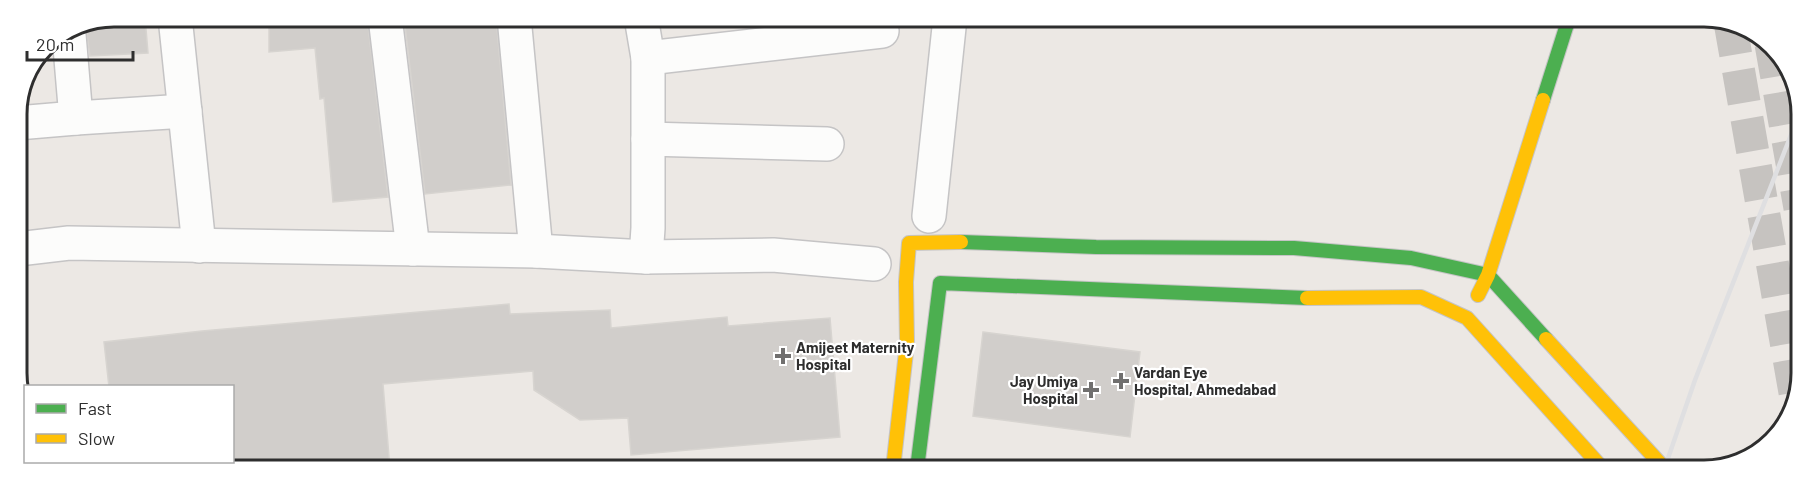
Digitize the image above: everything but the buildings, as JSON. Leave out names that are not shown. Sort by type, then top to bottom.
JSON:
[{"type":"street","points":[[176,27],[200,246]]},
{"type":"street","points":[[386,27],[413,249]]},
{"type":"street","points":[[515,27],[536,251]]},
{"type":"street","points":[[643,27],[648,58],[646,257]]},
{"type":"street","points":[[940,236],[950,27]]},
{"type":"street","points":[[1467,318],[1488,275],[1566,27]]},
{"type":"street","points":[[648,58],[882,31]]},
{"type":"street","points":[[69,39],[76,118]]},
{"type":"street","points":[[27,122],[185,111]]},
{"type":"street","points":[[648,139],[827,144]]},
{"type":"street","points":[[874,264],[909,243],[940,236],[1096,248],[1294,248],[1411,258],[1488,275],[1657,460]]},
{"type":"street","points":[[27,248],[69,243],[536,251],[646,257],[773,255],[874,264],[927,281],[1293,298],[1421,297],[1467,318],[1595,460]]},
{"type":"street","points":[[909,243],[927,281],[918,460]]},
{"type":"street","points":[[894,460],[907,343],[927,281]]},
{"type":"tunnel","points":[[1732,32],[1791,370]]},
{"type":"tunnel","points":[[1774,63],[1791,157]]},
{"type":"railway","points":[[1667,460],[1695,380],[1791,135]]},
{"type":"traffic: fast","points":[[1543,100],[1566,27]]},
{"type":"traffic: fast","points":[[961,242],[1096,247],[1294,248],[1411,258],[1488,275],[1546,339]]},
{"type":"traffic: fast","points":[[918,460],[940,283],[1307,298]]},
{"type":"traffic: slow","points":[[1478,295],[1488,275],[1543,100]]},
{"type":"traffic: slow","points":[[894,460],[907,343],[906,282],[909,243],[961,242]]},
{"type":"traffic: slow","points":[[1307,298],[1421,297],[1467,318],[1595,460]]},
{"type":"traffic: slow","points":[[1546,339],[1657,460]]},
{"type":"place","name":"Amijeet Maternity Hospital","points":[[783,356]]},
{"type":"place","name":"Vardan Eye Hospital, Ahmedabad","points":[[1121,381]]},
{"type":"place","name":"Jay Umiya Hospital","points":[[1091,390]]}]
